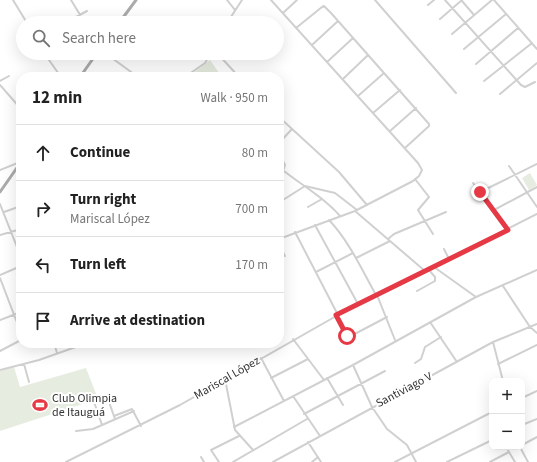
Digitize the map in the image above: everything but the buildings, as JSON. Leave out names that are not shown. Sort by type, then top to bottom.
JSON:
[{"type":"main road","points":[[124,16],[136,0]]},
{"type":"main road","points":[[84,72],[92,60]]},
{"type":"main road","points":[[0,192],[16,169]]},
{"type":"street","points":[[13,0],[22,16]]},
{"type":"street","points":[[71,0],[80,15],[87,11]]},
{"type":"street","points":[[227,0],[235,10]]},
{"type":"street","points":[[231,16],[242,0]]},
{"type":"street","points":[[271,0],[421,167],[421,173],[415,179],[356,211],[284,237]]},
{"type":"street","points":[[283,13],[297,0]]},
{"type":"street","points":[[375,0],[456,93]]},
{"type":"street","points":[[428,5],[434,0]]},
{"type":"street","points":[[445,0],[517,80],[525,87],[534,82]]},
{"type":"street","points":[[440,19],[462,0],[474,15]]},
{"type":"street","points":[[452,34],[493,0],[537,49]]},
{"type":"street","points":[[296,28],[324,6],[338,21],[428,122],[429,126],[405,148]]},
{"type":"street","points":[[464,49],[506,14]]},
{"type":"street","points":[[312,45],[338,21]]},
{"type":"street","points":[[476,64],[518,28]]},
{"type":"street","points":[[327,62],[353,38]]},
{"type":"street","points":[[484,81],[532,43]]},
{"type":"street","points":[[342,79],[368,55]]},
{"type":"street","points":[[49,60],[57,72]]},
{"type":"street","points":[[115,60],[131,72]]},
{"type":"street","points":[[191,72],[206,60]]},
{"type":"street","points":[[224,60],[235,72]]},
{"type":"street","points":[[500,94],[537,63]]},
{"type":"street","points":[[358,96],[384,73]]},
{"type":"street","points":[[0,81],[9,76]]},
{"type":"street","points":[[0,85],[16,103]]},
{"type":"street","points":[[373,113],[400,90]]},
{"type":"street","points":[[390,132],[416,108]]},
{"type":"street","points":[[284,121],[341,173],[367,205]]},
{"type":"street","points":[[284,138],[292,129]]},
{"type":"street","points":[[0,170],[16,164]]},
{"type":"street","points":[[480,192],[537,164]]},
{"type":"street","points":[[509,166],[537,207]]},
{"type":"street","points":[[284,171],[322,199],[340,216]]},
{"type":"street","points":[[415,179],[429,196],[423,206],[418,210],[433,234]]},
{"type":"street","points":[[474,183],[508,230]]},
{"type":"street","points":[[284,199],[304,186],[335,193],[425,271]]},
{"type":"street","points":[[493,210],[537,187]]},
{"type":"street","points":[[308,207],[322,199]]},
{"type":"street","points":[[0,204],[16,244]]},
{"type":"street","points":[[4,212],[16,208]]},
{"type":"street","points":[[356,258],[390,240],[394,234],[446,212]]},
{"type":"street","name":"Mariscal López","points":[[284,344],[358,304],[508,230],[537,214]]},
{"type":"street","points":[[330,220],[356,258],[387,317],[396,340]]},
{"type":"street","points":[[315,225],[358,304]]},
{"type":"street","points":[[0,235],[16,230]]},
{"type":"street","points":[[294,232],[316,272],[346,335],[349,337],[387,317]]},
{"type":"street","points":[[444,249],[450,259]]},
{"type":"street","points":[[316,272],[353,253]]},
{"type":"street","points":[[434,267],[476,297]]},
{"type":"street","points":[[16,268],[0,276],[16,319]]},
{"type":"street","points":[[416,291],[435,281],[435,277],[429,269]]},
{"type":"street","points":[[234,427],[352,365],[476,297],[537,270]]},
{"type":"street","points":[[503,286],[530,327],[536,333]]},
{"type":"street","points":[[0,320],[14,314]]},
{"type":"street","points":[[430,322],[457,362]]},
{"type":"street","points":[[536,324],[536,333]]},
{"type":"street","name":"Santiviago V","points":[[273,462],[492,342],[536,324]]},
{"type":"street","points":[[415,363],[421,359],[425,347],[441,337]]},
{"type":"street","points":[[293,339],[324,380]]},
{"type":"street","points":[[492,342],[502,378]]},
{"type":"street","points":[[0,351],[16,343]]},
{"type":"street","points":[[498,364],[537,345]]},
{"type":"street","points":[[56,348],[57,353]]},
{"type":"street","points":[[0,370],[24,364],[71,348]]},
{"type":"street","name":"Mariscal López","points":[[66,462],[141,426],[278,348]]},
{"type":"street","points":[[261,358],[284,401]]},
{"type":"street","points":[[271,378],[308,359]]},
{"type":"street","points":[[24,364],[28,382]]},
{"type":"street","points":[[352,365],[372,407],[387,429],[404,442],[416,462]]},
{"type":"street","points":[[304,414],[385,371]]},
{"type":"street","points":[[327,378],[343,405]]},
{"type":"street","points":[[225,379],[234,427],[239,436],[253,450]]},
{"type":"street","points":[[525,397],[537,391]]},
{"type":"street","points":[[292,396],[320,436]]},
{"type":"street","points":[[94,402],[102,425]]},
{"type":"street","points":[[109,402],[115,420]]},
{"type":"street","points":[[114,416],[131,408],[141,426]]},
{"type":"street","points":[[76,431],[102,425],[134,411]]},
{"type":"street","points":[[395,462],[489,414]]},
{"type":"street","points":[[233,462],[307,419]]},
{"type":"street","points":[[525,424],[537,419]]},
{"type":"street","points":[[219,462],[210,450],[239,436]]},
{"type":"street","points":[[525,443],[537,438]]},
{"type":"street","points":[[447,462],[489,441]]},
{"type":"street","points":[[308,442],[321,462]]},
{"type":"street","points":[[522,450],[528,462]]},
{"type":"street","points":[[490,462],[509,452],[516,462]]},
{"type":"street","points":[[201,457],[204,462]]},
{"type":"street","points":[[312,462],[318,457]]},
{"type":"shaded area","points":[[210,60],[218,72],[195,72]]},
{"type":"shaded area","points":[[530,173],[537,185],[529,190],[522,178]]},
{"type":"shaded area","name":"Club Olimpia de Itauguá","points":[[14,367],[20,387],[86,368],[98,399],[0,431],[0,371]]},
{"type":"place","name":"Club Olimpia de Itauguá","points":[[40,405]]},
{"type":"route","points":[[347,336],[336,315],[508,230],[480,192]]}]
